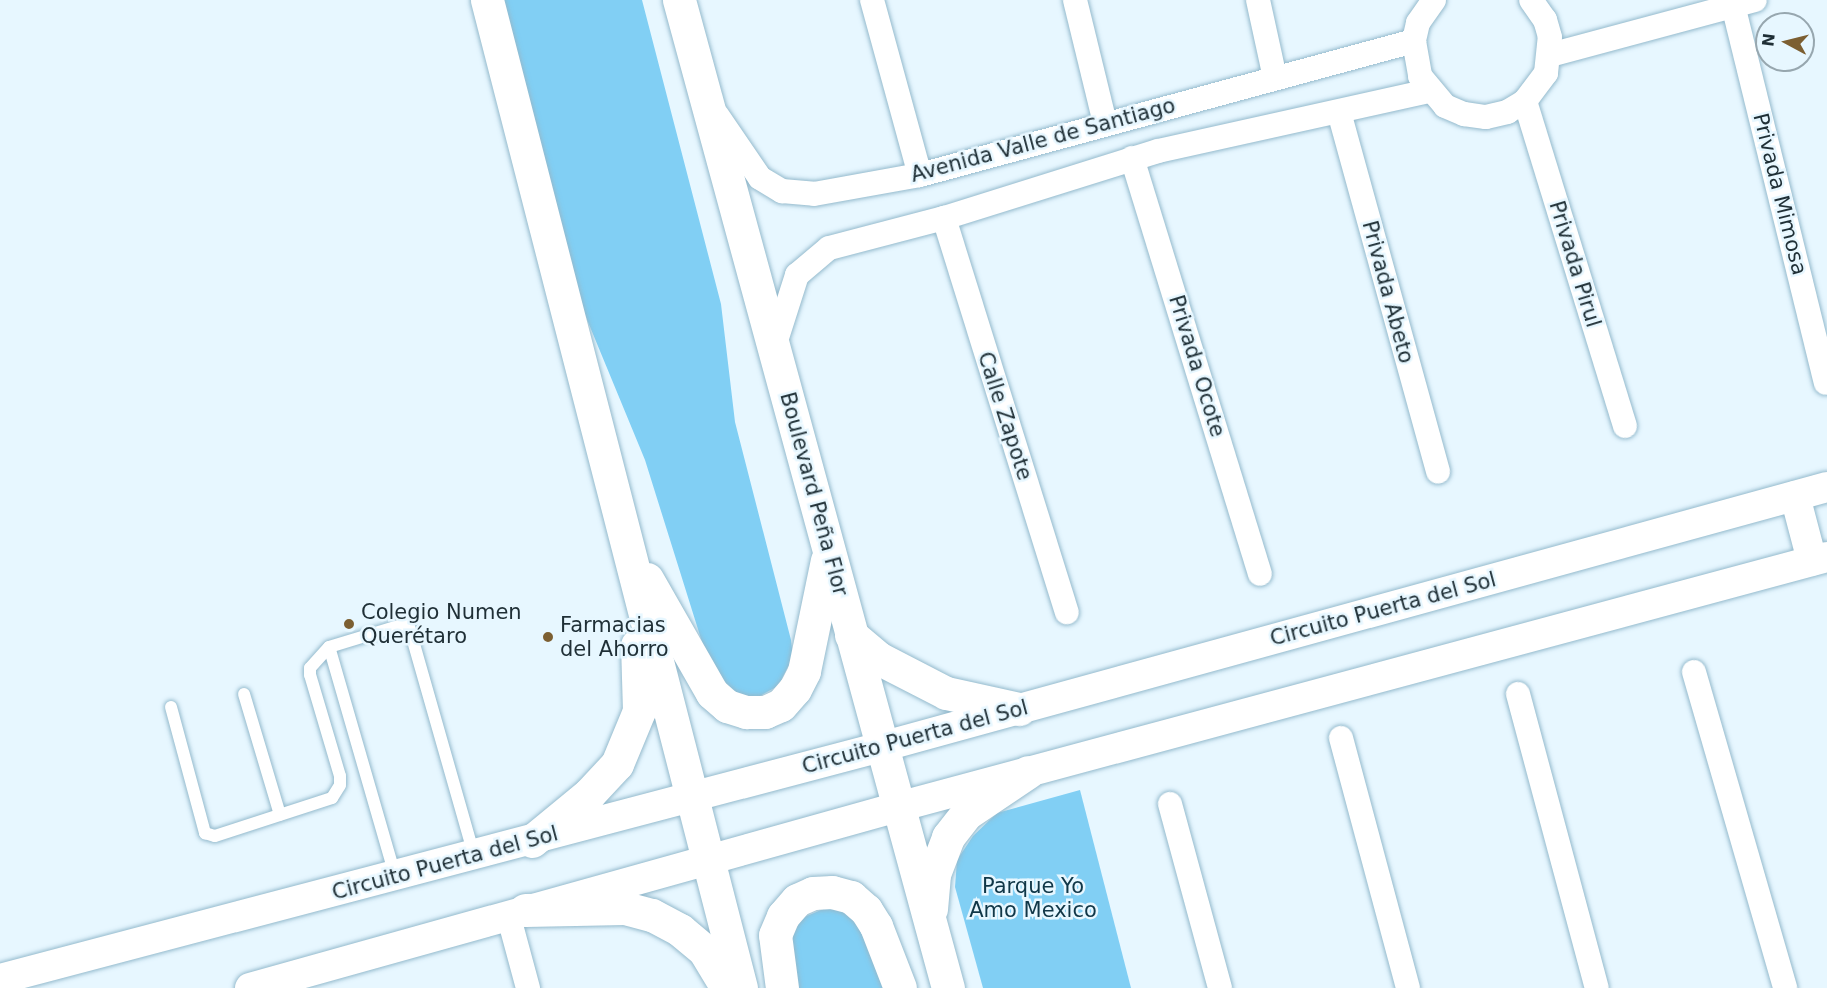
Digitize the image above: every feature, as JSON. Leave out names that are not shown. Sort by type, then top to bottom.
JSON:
[{"type":"main road","points":[[487,0],[741,988]]},
{"type":"main road","name":"Boulevard Peña Flor","points":[[679,0],[709,103],[881,747],[948,988]]},
{"type":"main road","points":[[628,550],[712,693],[727,706],[746,712],[765,712],[781,705],[795,689],[804,671],[829,552]]},
{"type":"main road","points":[[531,841],[588,794],[617,764],[630,738],[639,711],[640,676],[628,550]]},
{"type":"main road","points":[[851,635],[880,659],[938,689],[982,703],[1019,709]]},
{"type":"main road","points":[[929,922],[934,874],[948,837],[967,813],[1028,772]]},
{"type":"main road","points":[[782,988],[775,935],[783,916],[796,900],[813,893],[832,892],[851,897],[866,910],[876,926],[900,988]]},
{"type":"main road","points":[[517,912],[625,908],[652,915],[680,930],[704,950],[727,988]]},
{"type":"street","points":[[872,0],[920,175]]},
{"type":"street","points":[[1075,0],[1105,123]]},
{"type":"street","points":[[1258,0],[1275,78]]},
{"type":"street","points":[[1434,0],[1418,23],[1414,41],[1414,58],[1429,91],[1445,106],[1464,114],[1486,117],[1507,112],[1525,101],[1546,73],[1550,55],[1540,2]]},
{"type":"street","points":[[1550,55],[1744,3]]},
{"type":"street","name":"Privada Mimosa","points":[[1744,3],[1826,383]]},
{"type":"street","name":"Avenida Valle de Santiago","points":[[709,103],[760,178],[782,191],[814,194],[920,175],[1414,41]]},
{"type":"street","name":"Avenida Valle de Santiago","points":[[774,347],[797,275],[813,259],[829,248],[944,218],[1132,158],[1429,91]]},
{"type":"street","name":"Privada Pirul","points":[[1525,101],[1625,426]]},
{"type":"street","name":"Privada Abeto","points":[[1339,112],[1438,472]]},
{"type":"street","name":"Privada Ocote","points":[[1132,158],[1260,574]]},
{"type":"street","name":"Calle Zapote","points":[[944,218],[1067,612]]},
{"type":"street","name":"Circuito Puerta del Sol","points":[[0,979],[692,798],[1827,487]]},
{"type":"street","points":[[250,988],[898,807],[1820,559],[1795,496]]},
{"type":"street","points":[[1694,672],[1785,988]]},
{"type":"street","points":[[1518,694],[1597,988]]},
{"type":"street","points":[[1341,738],[1408,988]]},
{"type":"street","points":[[1170,804],[1220,988]]},
{"type":"street","points":[[517,912],[528,988]]},
{"type":"lane","points":[[171,707],[205,832],[215,836],[332,798],[340,786],[310,668],[329,647],[408,623],[474,855]]},
{"type":"lane","points":[[329,647],[395,876]]},
{"type":"lane","points":[[244,694],[280,815]]},
{"type":"green space","points":[[500,0],[642,0],[721,304],[735,422],[791,640],[793,657],[778,686],[758,697],[733,694],[712,674],[645,460],[581,305]]},
{"type":"green space","name":"Parque Yo Amo Mexico","points":[[1080,790],[1131,988],[983,988],[955,887],[957,860],[973,836],[997,813]]},
{"type":"green space","points":[[828,907],[855,916],[885,988],[794,988],[788,943],[802,918]]},
{"type":"place","name":"Colegio Numen Querétaro","points":[[349,624]]},
{"type":"place","name":"Farmacias del Ahorro","points":[[548,637]]}]
